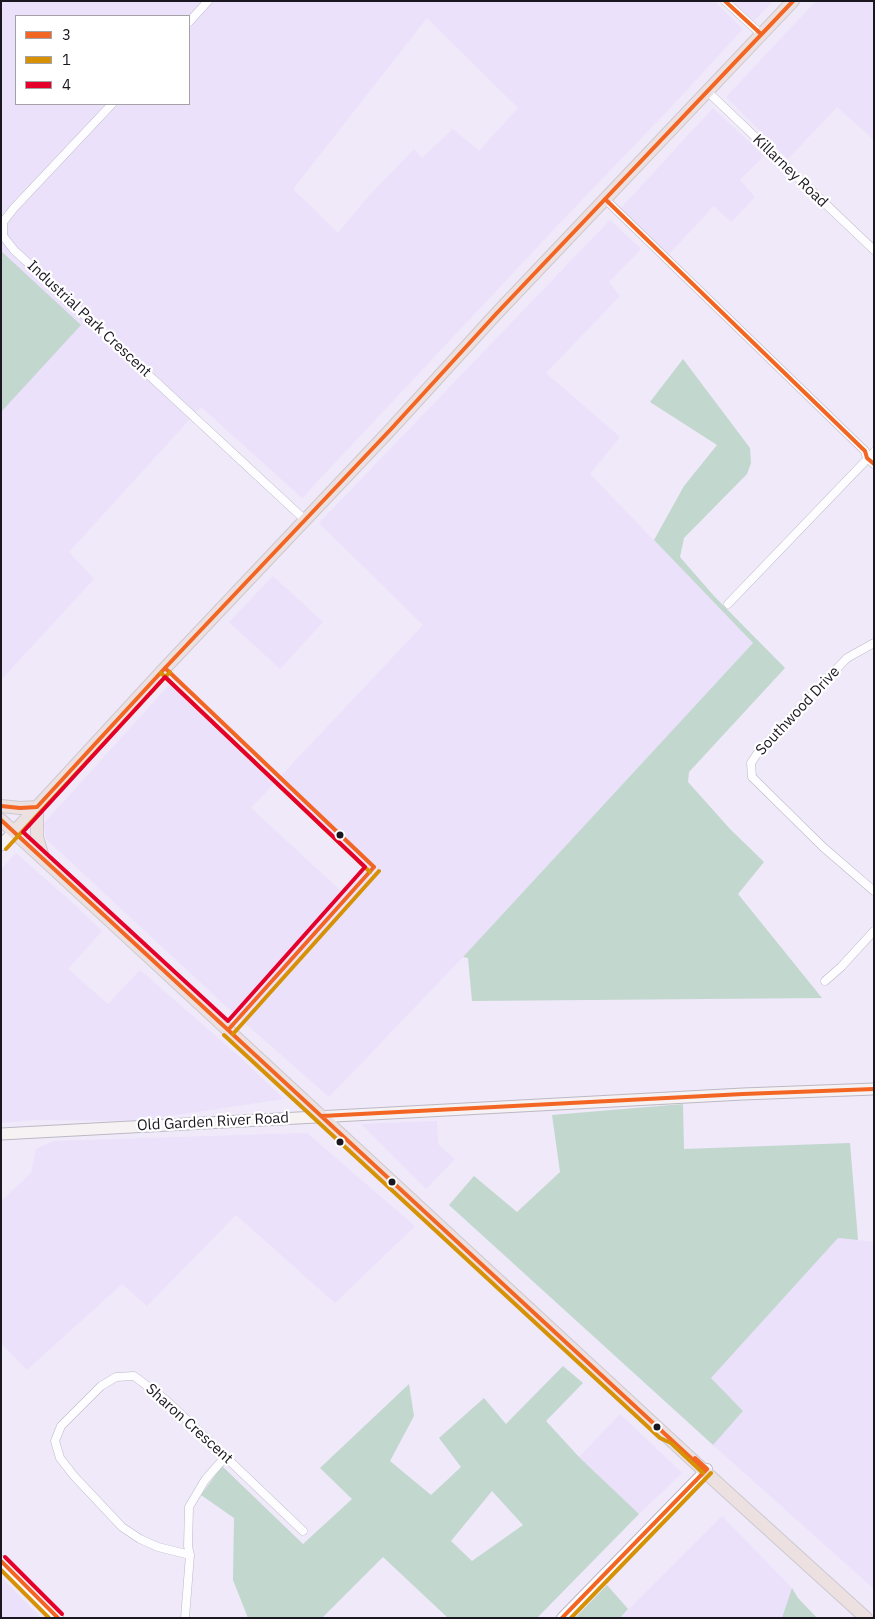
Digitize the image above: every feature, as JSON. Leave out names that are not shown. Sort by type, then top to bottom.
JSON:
[{"type":"highway","points":[[14,832],[304,519],[392,428],[496,314],[793,1]]},
{"type":"highway","points":[[1,806],[37,807]]},
{"type":"highway","points":[[37,807],[37,837],[44,860]]},
{"type":"highway","points":[[1,820],[866,1618]]},
{"type":"main road","points":[[1,845],[14,832]]},
{"type":"main road","name":"Old Garden River Road","points":[[1,1134],[743,1094],[874,1089]]},
{"type":"street","points":[[190,21],[208,1]]},
{"type":"street","points":[[724,1],[761,34]]},
{"type":"street","name":"Killarney Road","points":[[707,91],[874,250]]},
{"type":"street","name":"Industrial Park Crescent","points":[[111,105],[14,208],[3,222],[3,236],[14,250],[304,519]]},
{"type":"street","points":[[606,199],[866,451],[871,461]]},
{"type":"street","points":[[728,604],[871,461],[874,452]]},
{"type":"street","name":"Southwood Drive","points":[[874,643],[847,658],[759,750],[750,763],[752,777],[823,847],[874,892]]},
{"type":"street","points":[[825,981],[842,967],[874,931]]},
{"type":"street","name":"Sharon Crescent","points":[[190,1555],[158,1547],[140,1539],[122,1526],[74,1476],[60,1458],[56,1441],[61,1426],[101,1386],[116,1377],[134,1376],[166,1400],[303,1531]]},
{"type":"street","points":[[185,1618],[190,1555],[188,1546],[189,1507],[205,1480],[226,1456]]},
{"type":"street","points":[[562,1618],[706,1470]]},
{"type":"street","points":[[1,1561],[58,1618]]},
{"type":"shaded area","points":[[1,1],[714,1],[743,29],[302,498],[201,407],[69,552],[94,579],[1,680]],"holes":[[[427,18],[518,108],[479,151],[453,129],[422,158],[414,149],[366,199],[338,233],[293,189]]]},
{"type":"shaded area","points":[[733,1],[773,1],[754,21]]},
{"type":"shaded area","points":[[816,1],[874,1],[874,140],[837,107],[788,159],[726,97]]},
{"type":"shaded area","points":[[713,108],[764,156],[740,180],[755,197],[731,222],[714,206],[668,255],[621,208]]},
{"type":"shaded area","points":[[610,220],[641,249],[609,282],[620,296],[546,373],[620,437],[590,474],[753,643],[463,957],[329,1097],[230,1010],[46,839],[44,823],[170,684],[276,781],[423,625],[319,523]],"holes":[[[276,781],[365,865],[341,891],[251,808]]]},
{"type":"shaded area","points":[[273,576],[323,622],[280,669],[229,622]]},
{"type":"shaded area","points":[[16,853],[102,931],[68,969],[108,1004],[140,970],[240,1057],[284,1099],[135,1121],[35,1120],[1,1123],[1,869]]},
{"type":"shaded area","points":[[437,1121],[438,1144],[455,1159],[426,1189],[361,1124]]},
{"type":"shaded area","points":[[307,1133],[415,1226],[335,1303],[236,1215],[147,1306],[122,1284],[27,1370],[1,1343],[1,1201],[31,1173],[36,1149],[54,1141]]},
{"type":"shaded area","points":[[838,1238],[874,1242],[874,1589],[713,1445],[743,1411],[711,1378]]},
{"type":"shaded area","points":[[620,1414],[682,1473],[639,1514],[579,1457]]},
{"type":"shaded area","points":[[722,1516],[792,1588],[782,1618],[620,1618]]},
{"type":"shaded area","points":[[1,1577],[41,1618],[1,1618]]},
{"type":"green space","points":[[1,251],[81,325],[1,412]]},
{"type":"green space","points":[[683,359],[750,448],[751,463],[747,474],[684,538],[680,557],[714,596],[785,668],[689,772],[688,782],[730,829],[764,862],[738,894],[822,998],[472,1001],[468,958],[463,957],[753,643],[654,540],[684,486],[717,445],[650,402]]},
{"type":"green space","points":[[683,1104],[684,1149],[850,1143],[858,1240],[838,1238],[711,1378],[743,1411],[713,1445],[449,1205],[474,1176],[517,1212],[560,1172],[552,1115]]},
{"type":"green space","points":[[563,1366],[583,1383],[546,1421],[579,1457],[639,1514],[537,1618],[448,1618],[383,1557],[322,1618],[248,1618],[233,1580],[234,1518],[201,1495],[222,1466],[303,1544],[352,1499],[320,1468],[409,1384],[414,1416],[390,1461],[431,1495],[461,1467],[439,1438],[484,1398],[506,1424]],"holes":[[[492,1491],[523,1525],[472,1561],[451,1541]]]},
{"type":"green space","points":[[607,1585],[628,1609],[620,1618],[575,1618]]},
{"type":"green space","points":[[792,1588],[798,1598],[817,1618],[782,1618]]},
{"type":"transit line","name":"3","points":[[725,1],[761,34]]},
{"type":"transit line","name":"3","points":[[1,806],[37,807],[165,668],[392,428],[496,314],[793,1]]},
{"type":"transit line","name":"3","points":[[605,199],[865,451],[867,458],[874,464]]},
{"type":"transit line","name":"3","points":[[165,668],[374,867]]},
{"type":"transit line","name":"1","points":[[6,849],[170,672]]},
{"type":"transit line","name":"1","points":[[161,673],[370,872]]},
{"type":"transit line","name":"4","points":[[165,677],[365,867],[228,1021],[23,832],[165,677]]},
{"type":"transit line","name":"3","points":[[1,820],[705,1471]]},
{"type":"transit line","name":"3","points":[[228,1030],[374,867]]},
{"type":"transit line","name":"1","points":[[233,1034],[379,871]]},
{"type":"transit line","name":"1","points":[[224,1035],[660,1438],[671,1443],[703,1473]]},
{"type":"transit line","name":"3","points":[[322,1116],[874,1089]]},
{"type":"transit line","name":"3","points":[[562,1618],[707,1469],[695,1458]]},
{"type":"transit line","name":"1","points":[[571,1618],[711,1473]]},
{"type":"transit line","name":"4","points":[[5,1557],[62,1614]]},
{"type":"transit line","name":"3","points":[[1,1561],[58,1618]]},
{"type":"transit line","name":"1","points":[[1,1570],[49,1618]]}]
